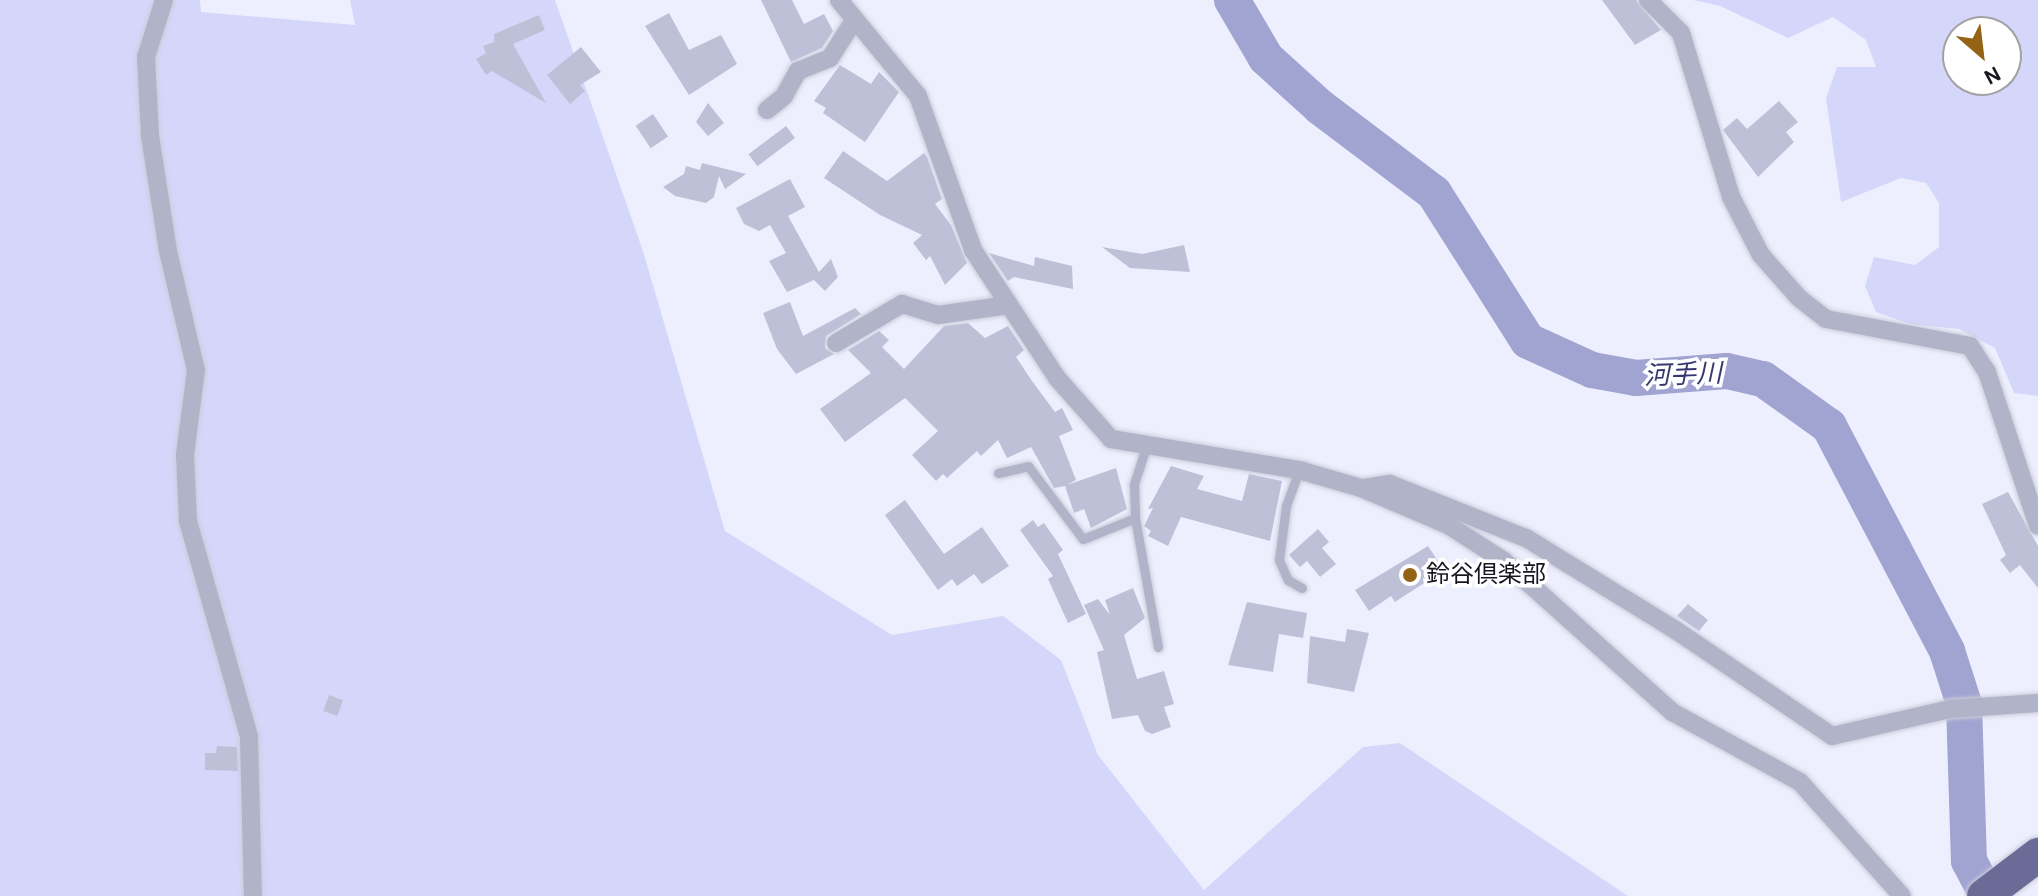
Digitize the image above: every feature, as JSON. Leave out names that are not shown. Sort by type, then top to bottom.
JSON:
[{"type":"highway","points":[[1984,896],[2038,855]]},
{"type":"street","points":[[164,0],[146,57],[150,136],[196,370],[185,455],[188,521],[249,737],[253,896]]},
{"type":"street","points":[[839,0],[853,22],[918,96],[973,250],[1057,378],[1111,439],[1299,470],[1361,488],[1448,525],[1504,561],[1672,712],[1800,782],[1902,896]]},
{"type":"street","points":[[1648,0],[1681,33],[1731,197],[1761,255],[1799,298],[1826,319],[1970,346],[1987,372],[2038,526]]},
{"type":"street","points":[[767,110],[784,96],[798,71],[830,58],[853,22]]},
{"type":"street","points":[[836,343],[902,304],[938,315],[1009,305]]},
{"type":"street","points":[[1361,488],[1390,484],[1526,538],[1677,631],[1832,736],[1950,709],[2038,703]]},
{"type":"lane","points":[[1146,447],[1134,485],[1135,518],[1158,647]]},
{"type":"lane","points":[[998,473],[1028,466],[1083,539],[1135,518]]},
{"type":"lane","points":[[1299,470],[1286,506],[1279,560],[1288,580],[1302,588]]},
{"type":"shaded area","points":[[0,0],[200,0],[201,12],[355,25],[350,0],[555,0],[643,251],[725,531],[892,635],[1003,616],[1061,660],[1098,755],[1204,890],[1363,747],[1400,743],[1628,896],[0,896]]},
{"type":"shaded area","points":[[1693,0],[2038,0],[2038,396],[2014,393],[1995,348],[1959,329],[1910,324],[1876,312],[1865,286],[1874,257],[1915,265],[1939,247],[1939,203],[1926,183],[1901,178],[1841,202],[1826,98],[1837,67],[1876,67],[1866,40],[1833,17],[1788,38],[1720,6]]},
{"type":"building","points":[[761,0],[792,0],[804,24],[824,14],[833,31],[822,48],[791,62]]},
{"type":"building","points":[[1602,0],[1636,0],[1661,30],[1635,45]]},
{"type":"building","points":[[669,13],[689,50],[721,35],[737,64],[689,95],[645,26]]},
{"type":"building","points":[[539,15],[545,30],[513,44],[546,103],[492,71],[486,75],[476,59],[486,53],[483,46],[494,42],[494,34]]},
{"type":"building","points":[[581,47],[601,72],[580,85],[585,91],[570,104],[547,75]]},
{"type":"building","points":[[840,65],[871,84],[879,72],[899,92],[865,142],[823,113],[826,108],[814,101]]},
{"type":"building","points":[[1779,101],[1798,122],[1786,132],[1794,142],[1758,177],[1723,130],[1737,118],[1747,129]]},
{"type":"building","points":[[708,103],[724,123],[708,136],[696,122]]},
{"type":"building","points":[[653,114],[668,136],[651,148],[636,126]]},
{"type":"building","points":[[786,126],[795,138],[757,166],[748,154]]},
{"type":"building","points":[[843,151],[887,181],[924,153],[942,199],[935,204],[951,225],[967,263],[945,285],[930,256],[926,260],[913,243],[922,235],[880,215],[824,178]]},
{"type":"building","points":[[702,163],[746,174],[725,189],[719,176],[714,197],[706,203],[675,196],[663,187],[684,174],[686,166],[700,170]]},
{"type":"building","points":[[790,179],[805,207],[788,216],[819,272],[831,259],[838,277],[825,291],[814,280],[787,292],[769,261],[786,253],[770,225],[759,231],[744,224],[736,208]]},
{"type":"building","points":[[1184,245],[1190,272],[1130,268],[1102,247],[1142,254]]},
{"type":"building","points":[[989,253],[1034,266],[1035,257],[1072,266],[1073,289],[1014,277],[1008,281]]},
{"type":"building","points":[[790,302],[803,336],[855,308],[861,314],[826,336],[825,348],[834,354],[796,374],[777,349],[763,313]]},
{"type":"building","points":[[968,323],[985,338],[1008,326],[1024,350],[1016,357],[1055,412],[1062,408],[1073,430],[1059,436],[1076,480],[1067,485],[1116,468],[1127,509],[1091,528],[1084,509],[1074,513],[1065,486],[1054,488],[1031,447],[1007,458],[998,440],[981,456],[977,451],[947,478],[943,474],[936,481],[912,455],[938,431],[905,398],[845,442],[820,409],[871,373],[848,350],[879,331],[889,340],[882,347],[904,369],[944,326]]},
{"type":"building","points":[[1171,466],[1204,476],[1197,489],[1242,501],[1249,474],[1282,481],[1270,541],[1181,517],[1168,546],[1148,536],[1151,531],[1144,526],[1153,508],[1148,509]]},
{"type":"building","points":[[2008,492],[2038,546],[2038,588],[2020,565],[2010,573],[2000,560],[2006,555],[1982,504]]},
{"type":"building","points":[[905,500],[944,554],[982,527],[1009,566],[982,584],[974,574],[957,586],[952,579],[938,590],[885,515]]},
{"type":"building","points":[[1033,520],[1038,527],[1044,523],[1063,550],[1058,554],[1086,614],[1068,623],[1048,579],[1053,576],[1020,530]]},
{"type":"building","points":[[1318,529],[1329,542],[1322,548],[1336,564],[1320,577],[1307,561],[1300,567],[1289,555]]},
{"type":"building","name":"鈴谷倶楽部","points":[[1428,546],[1444,570],[1395,602],[1391,596],[1369,611],[1355,590]]},
{"type":"building","points":[[1133,588],[1145,618],[1124,635],[1137,679],[1164,671],[1174,704],[1164,707],[1171,727],[1152,734],[1145,731],[1138,715],[1112,719],[1097,652],[1104,650],[1084,605],[1098,599],[1110,615],[1105,600]]},
{"type":"building","points":[[1247,602],[1307,613],[1303,638],[1279,634],[1273,672],[1228,665]]},
{"type":"building","points":[[1688,604],[1708,620],[1699,631],[1677,616]]},
{"type":"building","points":[[1347,629],[1369,633],[1354,692],[1307,683],[1310,636],[1345,642]]},
{"type":"building","points":[[329,695],[343,700],[337,716],[323,711]]},
{"type":"building","points":[[217,746],[237,747],[238,771],[205,770],[205,753],[216,753]]},
{"type":"waterway","name":"河手川","points":[[1232,0],[1266,58],[1320,107],[1434,193],[1528,341],[1592,370],[1636,378],[1727,371],[1763,379],[1829,426],[1947,651],[1964,704],[1969,861],[1988,896]]},
{"type":"place","name":"鈴谷倶楽部","points":[[1410,575]]}]
